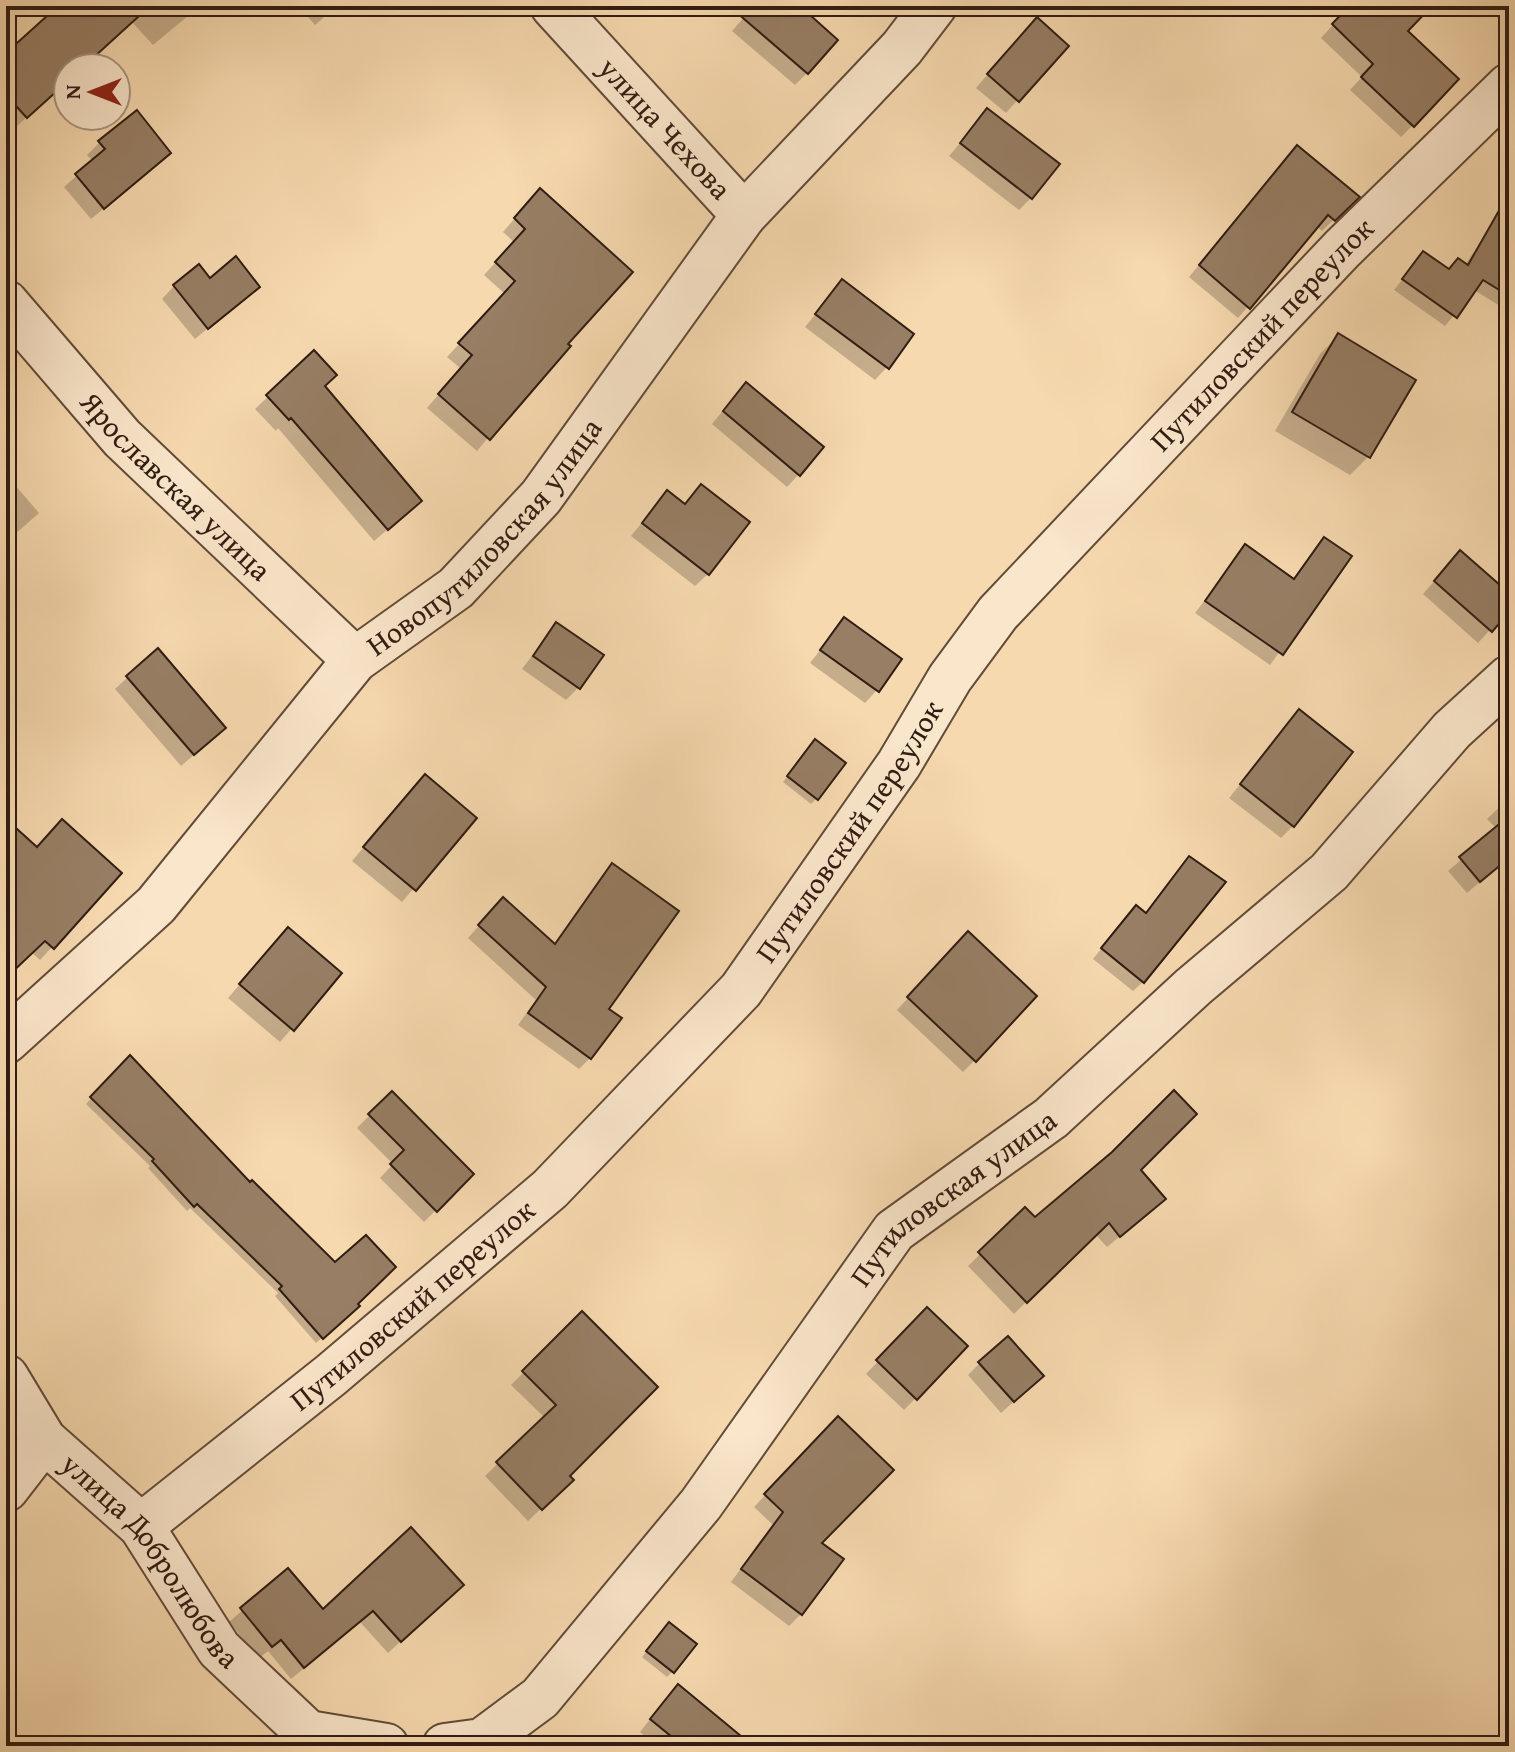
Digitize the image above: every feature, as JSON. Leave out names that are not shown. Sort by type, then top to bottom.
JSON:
[{"type":"street","name":"улица Чехова","points":[[553,6],[744,215]]},
{"type":"street","name":"Новопутиловская улица","points":[[6,1041],[156,905],[355,660],[456,588],[541,497],[744,215],[902,48],[934,6]]},
{"type":"street","name":"Путиловский переулок","points":[[141,1526],[331,1375],[550,1189],[741,990],[899,764],[950,678],[998,613],[1321,271],[1509,86]]},
{"type":"street","name":"Ярославская улица","points":[[6,303],[122,438],[355,660]]},
{"type":"street","name":"Путиловская улица","points":[[445,1746],[482,1741],[540,1698],[701,1504],[894,1231],[1051,1118],[1193,987],[1329,872],[1452,730],[1509,678]]},
{"type":"street","name":"улица Добролюбова","points":[[6,1377],[44,1440],[141,1526],[219,1649],[308,1733],[386,1746]]},
{"type":"street","points":[[6,1489],[44,1440]]},
{"type":"building","points":[[58,6],[150,6],[100,52],[52,52],[52,95],[27,118],[6,95],[6,53]]},
{"type":"building","points":[[729,6],[800,6],[838,40],[808,74]]},
{"type":"building","points":[[1349,6],[1432,6],[1408,31],[1459,79],[1414,127],[1361,77],[1373,64],[1332,24]]},
{"type":"building","points":[[1037,17],[1069,46],[1019,102],[987,74]]},
{"type":"building","points":[[987,108],[1060,164],[1032,199],[960,143]]},
{"type":"building","points":[[137,110],[171,153],[104,209],[75,174],[105,149],[98,141],[109,132],[132,132],[132,114]]},
{"type":"building","points":[[1297,145],[1360,197],[1335,221],[1328,215],[1250,309],[1199,265]]},
{"type":"building","points":[[540,188],[633,272],[568,344],[571,346],[490,440],[438,394],[472,355],[458,343],[515,281],[495,262],[525,229],[514,218]]},
{"type":"building","points":[[1509,193],[1509,296],[1483,280],[1457,318],[1402,279],[1423,251],[1449,269],[1458,258],[1468,265]]},
{"type":"building","points":[[236,256],[260,287],[208,329],[173,285],[199,264],[210,278]]},
{"type":"building","points":[[842,279],[914,334],[889,369],[815,314]]},
{"type":"building","points":[[1338,333],[1416,380],[1370,458],[1292,412]]},
{"type":"building","points":[[314,350],[337,375],[325,386],[422,501],[388,530],[291,418],[289,420],[266,395]]},
{"type":"building","points":[[746,382],[824,447],[800,476],[723,411]]},
{"type":"building","points":[[701,484],[750,522],[709,575],[642,523],[667,490],[685,504]]},
{"type":"building","points":[[1324,537],[1352,556],[1283,655],[1205,601],[1245,544],[1294,579]]},
{"type":"building","points":[[1460,550],[1509,593],[1509,612],[1492,632],[1434,581]]},
{"type":"building","points":[[844,617],[902,659],[879,692],[820,650]]},
{"type":"building","points":[[556,622],[604,655],[580,689],[533,656]]},
{"type":"building","points":[[158,648],[226,728],[194,755],[126,676]]},
{"type":"building","points":[[1299,709],[1353,752],[1294,827],[1240,784]]},
{"type":"building","points":[[815,739],[846,763],[818,800],[787,776]]},
{"type":"building","points":[[425,774],[477,818],[416,891],[363,847]]},
{"type":"building","points":[[1509,816],[1509,858],[1480,882],[1459,857]]},
{"type":"building","points":[[6,819],[37,847],[62,819],[122,873],[54,949],[45,941],[6,978]]},
{"type":"building","points":[[1189,856],[1226,882],[1144,983],[1101,948],[1136,905],[1146,913]]},
{"type":"building","points":[[612,863],[679,911],[609,1009],[622,1018],[591,1059],[528,1013],[546,987],[478,925],[503,897],[555,944]]},
{"type":"building","points":[[288,927],[342,973],[294,1031],[239,984]]},
{"type":"building","points":[[968,931],[1037,996],[976,1062],[907,997]]},
{"type":"building","points":[[130,1055],[250,1182],[252,1180],[335,1262],[366,1235],[396,1267],[358,1304],[360,1306],[323,1339],[279,1289],[282,1286],[197,1204],[194,1207],[152,1161],[154,1159],[90,1097]]},
{"type":"building","points":[[1174,1090],[1197,1114],[1141,1170],[1166,1199],[1120,1237],[1109,1223],[1027,1303],[978,1252],[1025,1207],[1035,1217],[1112,1152]]},
{"type":"building","points":[[392,1091],[474,1174],[437,1212],[390,1164],[404,1150],[368,1114]]},
{"type":"building","points":[[927,1307],[968,1346],[917,1400],[876,1360]]},
{"type":"building","points":[[582,1311],[658,1387],[570,1476],[574,1480],[542,1510],[496,1462],[556,1405],[522,1371]]},
{"type":"building","points":[[1008,1336],[1044,1376],[1014,1402],[978,1362]]},
{"type":"building","points":[[838,1416],[894,1470],[822,1543],[844,1559],[802,1615],[741,1569],[783,1512],[764,1494]]},
{"type":"building","points":[[411,1527],[464,1585],[401,1642],[373,1611],[304,1668],[281,1640],[272,1647],[240,1608],[288,1568],[323,1609]]},
{"type":"building","points":[[669,1622],[697,1644],[674,1673],[646,1651]]},
{"type":"building","points":[[678,1684],[753,1746],[683,1746],[650,1719]]}]
